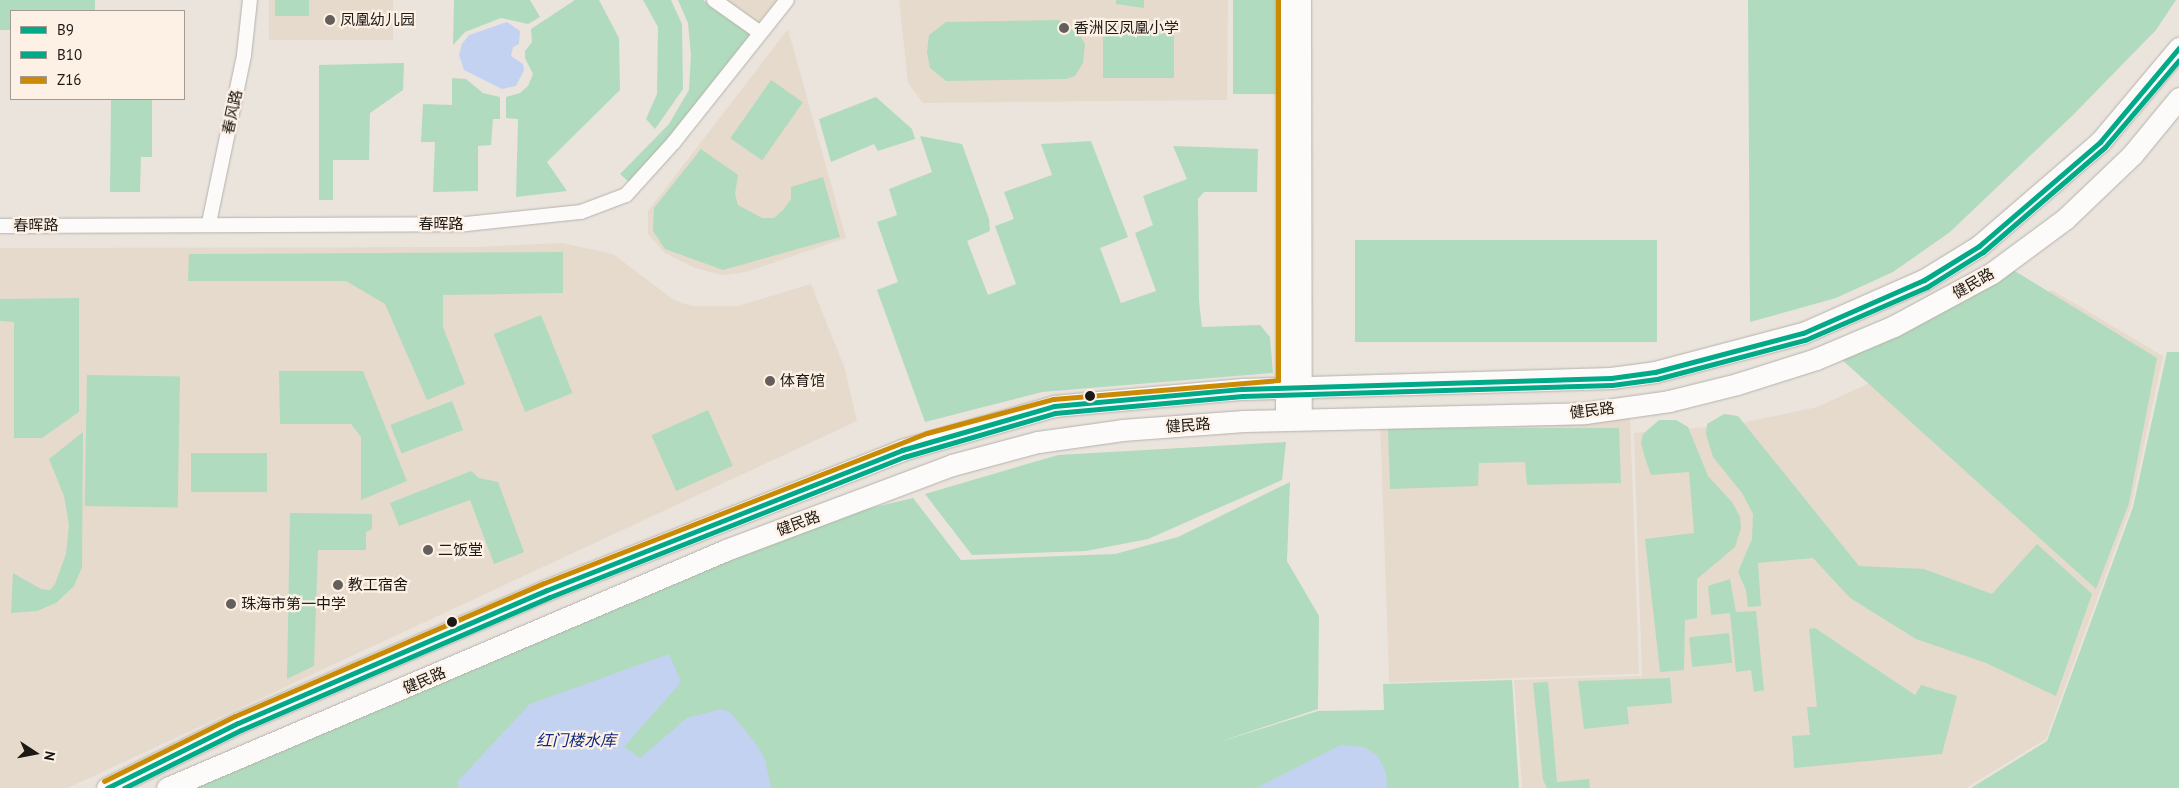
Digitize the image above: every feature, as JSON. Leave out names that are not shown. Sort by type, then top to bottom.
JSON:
[{"type":"main road","points":[[1285,0],[1294,387]]},
{"type":"main road","points":[[1294,419],[1301,0]]},
{"type":"main road","name":"健民路","points":[[107,788],[238,723],[547,590],[930,440],[1054,406],[1294,387],[1611,378],[1655,372],[1803,333],[1924,280],[1979,246],[2100,142],[2179,48]]},
{"type":"main road","name":"健民路","points":[[167,788],[726,550],[952,465],[1076,434],[1294,419],[1585,413],[1669,401],[1737,384],[1816,359],[1894,326],[1992,273],[2066,219],[2132,155],[2179,98]]},
{"type":"street","name":"春风路","points":[[209,223],[244,55],[250,0]]},
{"type":"street","points":[[714,0],[759,32]]},
{"type":"street","name":"春晖路","points":[[0,226],[209,223],[466,224],[581,212],[626,195],[674,142],[759,32],[787,0]]},
{"type":"shaded area","name":"凤凰幼儿园","points":[[269,0],[393,0],[393,40],[269,40]]},
{"type":"shaded area","points":[[719,0],[784,0],[758,29]]},
{"type":"shaded area","name":"香洲区凤凰小学","points":[[899,0],[1228,0],[1227,100],[923,103],[908,83]]},
{"type":"shaded area","points":[[788,29],[846,238],[746,272],[722,275],[695,268],[665,253],[648,234],[648,211]]},
{"type":"shaded area","name":"珠海市第一中学","points":[[562,243],[613,254],[674,300],[692,306],[738,306],[811,284],[844,366],[857,421],[68,788],[0,788],[0,248],[477,247]]},
{"type":"shaded area","points":[[2052,290],[2163,356],[2131,506],[2046,739],[1966,788],[1522,788],[1514,680],[1642,676],[1634,433],[1732,425],[1817,407],[1916,362],[2004,311]]},
{"type":"shaded area","points":[[1630,415],[1639,674],[1389,683],[1380,424]]},
{"type":"green space","points":[[0,0],[95,0],[95,10],[10,10],[10,30],[0,30]]},
{"type":"green space","points":[[275,0],[309,0],[309,16],[275,16]]},
{"type":"green space","points":[[454,0],[530,0],[540,17],[528,24],[501,18],[465,32],[453,45]]},
{"type":"green space","points":[[575,0],[599,0],[619,38],[620,90],[547,162],[567,191],[516,197],[518,119],[506,118],[506,97],[520,93],[528,86],[533,74],[525,58],[525,51],[532,42],[531,29]]},
{"type":"green space","points":[[643,0],[671,0],[682,24],[683,89],[655,129],[646,119],[657,94],[658,27]]},
{"type":"green space","points":[[678,0],[703,0],[751,34],[674,138],[630,183],[620,174],[669,124],[689,90],[691,55],[688,23]]},
{"type":"green space","points":[[1116,0],[1144,0],[1144,8],[1116,4]]},
{"type":"green space","points":[[1233,0],[1276,0],[1276,94],[1233,94]]},
{"type":"green space","points":[[1748,0],[2176,0],[2156,30],[2073,115],[1950,232],[1893,272],[1836,298],[1750,322]]},
{"type":"green space","points":[[1058,20],[1076,28],[1085,44],[1083,63],[1075,76],[1066,79],[946,81],[930,68],[927,52],[929,35],[946,22]]},
{"type":"green space","points":[[1103,31],[1174,31],[1174,78],[1103,78]]},
{"type":"green space","points":[[404,63],[403,90],[370,113],[369,160],[333,160],[333,200],[319,200],[319,65]]},
{"type":"green space","points":[[452,78],[466,79],[483,93],[500,97],[500,119],[493,119],[491,145],[478,146],[478,191],[433,192],[435,142],[421,142],[423,104],[452,105]]},
{"type":"green space","points":[[771,80],[803,102],[762,161],[730,138]]},
{"type":"green space","points":[[876,97],[912,129],[915,139],[878,151],[874,144],[831,162],[819,119]]},
{"type":"green space","points":[[111,100],[152,100],[152,157],[141,157],[140,192],[110,192]]},
{"type":"green space","points":[[920,136],[962,144],[989,219],[990,231],[967,241],[988,295],[1016,284],[995,226],[1014,219],[1004,192],[1052,175],[1041,144],[1091,141],[1128,237],[1100,248],[1121,303],[1156,291],[1135,233],[1153,225],[1143,196],[1187,179],[1173,146],[1258,149],[1257,192],[1204,192],[1198,199],[1199,301],[1202,327],[1260,325],[1270,337],[1273,373],[1042,392],[925,422],[877,290],[898,282],[877,222],[897,215],[889,189],[932,172]]},
{"type":"green space","points":[[701,149],[738,175],[735,194],[738,205],[762,218],[774,218],[783,210],[791,199],[791,187],[823,177],[840,237],[723,270],[665,249],[653,231],[654,208]]},
{"type":"green space","points":[[1355,240],[1657,240],[1657,342],[1355,342]]},
{"type":"green space","points":[[563,252],[563,293],[443,295],[443,327],[465,384],[427,400],[385,304],[346,281],[188,281],[189,254]]},
{"type":"green space","points":[[2010,268],[2157,358],[2129,503],[2096,589],[1840,358]]},
{"type":"green space","points":[[79,298],[79,412],[42,438],[14,438],[14,322],[0,321],[0,299]]},
{"type":"green space","points":[[541,315],[572,393],[525,412],[494,334]]},
{"type":"green space","points":[[2167,352],[2179,352],[2179,788],[1971,788],[2047,741],[2133,507]]},
{"type":"green space","points":[[279,371],[363,371],[407,481],[361,500],[361,437],[351,424],[280,424]]},
{"type":"green space","points":[[87,375],[180,377],[178,508],[85,506]]},
{"type":"green space","points":[[452,401],[463,430],[401,454],[390,425]]},
{"type":"green space","points":[[708,410],[733,466],[676,491],[651,435]]},
{"type":"green space","points":[[1724,414],[1738,416],[1859,566],[1924,569],[1992,594],[2037,544],[2092,594],[2056,696],[1986,663],[1916,639],[1850,598],[1813,558],[1758,563],[1761,606],[1748,607],[1746,590],[1738,572],[1752,539],[1753,514],[1742,493],[1713,457],[1706,434],[1707,424]]},
{"type":"green space","points":[[1659,420],[1676,420],[1688,427],[1708,476],[1732,502],[1740,517],[1741,528],[1735,547],[1697,579],[1697,618],[1685,620],[1684,670],[1660,672],[1645,539],[1694,533],[1689,472],[1651,475],[1645,458],[1641,443],[1643,434]]},
{"type":"green space","points":[[1388,428],[1619,428],[1621,483],[1527,485],[1525,462],[1479,463],[1478,486],[1390,489]]},
{"type":"green space","points":[[83,432],[82,567],[74,586],[56,603],[37,611],[11,613],[13,573],[41,589],[50,590],[55,584],[66,554],[69,525],[64,496],[49,459]]},
{"type":"green space","points":[[1286,442],[1282,480],[1148,539],[1086,551],[972,555],[925,494],[1058,455]]},
{"type":"green space","points":[[191,453],[267,453],[267,492],[191,492]]},
{"type":"green space","points":[[471,471],[479,478],[498,482],[524,552],[494,564],[470,500],[399,526],[390,503]]},
{"type":"green space","points":[[1290,482],[1287,561],[1319,616],[1318,709],[1216,743],[1318,711],[1384,710],[1383,684],[1512,680],[1519,788],[167,788],[783,529],[913,498],[961,560],[1115,554],[1178,537]]},
{"type":"green space","points":[[290,513],[372,514],[372,529],[366,532],[366,550],[318,550],[314,666],[287,679]]},
{"type":"green space","points":[[1730,579],[1736,612],[1756,611],[1764,690],[1754,692],[1751,670],[1736,672],[1730,613],[1711,615],[1708,586]]},
{"type":"green space","points":[[1815,628],[1915,695],[1921,685],[1957,696],[1942,754],[1794,768],[1792,736],[1810,735],[1807,707],[1817,707],[1809,629]]},
{"type":"green space","points":[[1729,633],[1732,663],[1692,667],[1689,637]]},
{"type":"green space","points":[[1670,678],[1672,703],[1627,707],[1629,724],[1584,729],[1578,681]]},
{"type":"green space","points":[[1548,682],[1557,782],[1589,779],[1590,788],[1547,788],[1543,780],[1533,683]]},
{"type":"water","points":[[507,22],[520,31],[519,44],[513,47],[511,56],[523,64],[524,70],[516,86],[502,89],[464,70],[459,55],[462,44],[469,35]]},
{"type":"water","name":"红门楼水库","points":[[669,654],[681,682],[624,747],[640,758],[687,718],[721,709],[730,712],[756,744],[765,759],[771,788],[460,788],[457,782],[530,704]]},
{"type":"water","points":[[1341,745],[1364,747],[1378,756],[1386,773],[1387,788],[1256,788]]},
{"type":"transit line","name":"Z16","points":[[104,781],[235,716],[544,583],[927,433],[1053,399],[1278,380],[1278,0]]},
{"type":"transit line","name":"B9","points":[[107,788],[238,723],[547,590],[902,450],[1054,406],[1242,389],[1611,378],[1655,372],[1803,333],[1924,280],[1979,246],[2100,142],[2179,48]]},
{"type":"transit line","name":"B10","points":[[124,788],[241,730],[550,597],[904,457],[1055,413],[1242,396],[1612,385],[1657,379],[1805,340],[1927,287],[1983,252],[2105,147],[2179,60]]},
{"type":"place","name":"凤凰幼儿园","points":[[330,20]]},
{"type":"place","name":"香洲区凤凰小学","points":[[1064,28]]},
{"type":"place","name":"体育馆","points":[[770,381]]},
{"type":"place","name":"二饭堂","points":[[428,550]]},
{"type":"place","name":"教工宿舍","points":[[338,585]]},
{"type":"place","name":"珠海市第一中学","points":[[231,604]]}]
